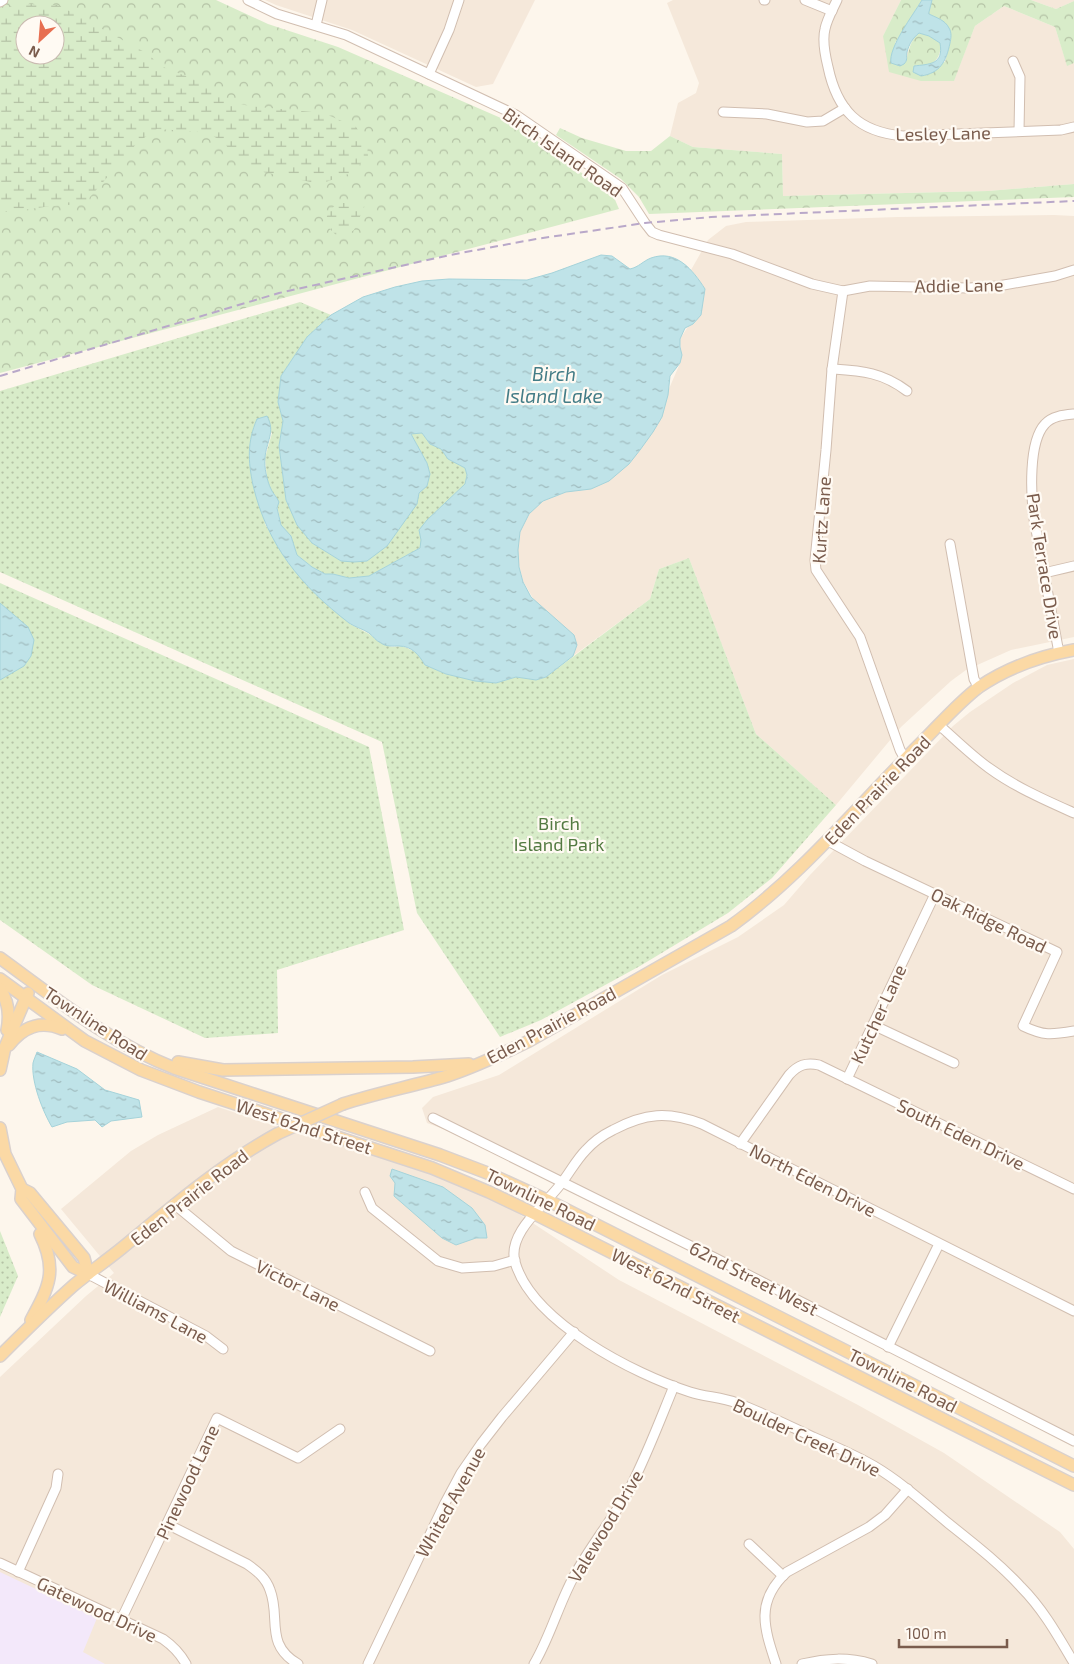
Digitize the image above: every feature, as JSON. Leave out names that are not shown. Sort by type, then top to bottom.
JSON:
[{"type":"main road","name":"Eden Prairie Road","points":[[0,1356],[26,1329],[88,1274],[174,1204],[217,1171],[250,1149],[343,1104],[448,1076],[529,1041],[731,926],[759,906],[828,841],[905,758],[961,702],[979,688],[1022,665],[1074,650]]},
{"type":"main road","name":"Townline Road","points":[[0,958],[99,1029],[154,1060],[440,1154],[490,1174],[547,1200],[1074,1466]]},
{"type":"main road","name":"West 62nd Street","points":[[0,979],[85,1041],[127,1063],[170,1082],[432,1168],[482,1189],[1074,1485]]},
{"type":"main road","points":[[4,1050],[25,997],[34,983]]},
{"type":"main road","points":[[0,989],[4,994],[8,1010],[0,1070]]},
{"type":"main road","points":[[4,1050],[21,1032],[38,1024],[55,1026],[85,1041]]},
{"type":"main road","points":[[129,1046],[188,1065],[223,1070],[478,1064]]},
{"type":"main road","points":[[0,1128],[5,1154],[22,1189],[21,1198],[73,1267],[88,1274]]},
{"type":"main road","points":[[22,1189],[30,1192],[84,1258],[88,1274]]},
{"type":"main road","points":[[26,1329],[46,1291],[50,1270],[47,1248],[30,1212]]},
{"type":"street","name":"Birch Island Road","points":[[248,0],[277,14],[346,35],[516,115],[622,188],[652,232],[732,254],[812,284],[843,291]]},
{"type":"street","points":[[316,26],[322,0]]},
{"type":"street","points":[[429,74],[449,30],[459,0]]},
{"type":"street","points":[[805,0],[832,11]]},
{"type":"street","name":"Lesley Lane","points":[[837,0],[825,29],[824,50],[835,93],[845,108],[863,125],[890,135],[903,136],[1061,130],[1074,127]]},
{"type":"street","points":[[1013,61],[1020,77],[1019,131]]},
{"type":"street","points":[[723,112],[767,114],[807,122],[823,121],[845,108]]},
{"type":"street","name":"Addie Lane","points":[[843,291],[870,286],[969,288],[998,286],[1055,276],[1074,270]]},
{"type":"street","name":"Kurtz Lane","points":[[843,291],[832,369],[815,560],[816,570],[860,637],[900,750],[905,758]]},
{"type":"street","points":[[832,369],[877,374],[896,382],[907,391]]},
{"type":"street","name":"Park Terrace Drive","points":[[1059,653],[1031,498],[1032,476],[1040,430],[1046,422],[1054,418],[1074,414]]},
{"type":"street","points":[[950,544],[974,679],[979,688]]},
{"type":"street","points":[[1044,573],[1074,566]]},
{"type":"street","points":[[939,726],[990,769],[1011,782],[1074,814]]},
{"type":"street","name":"Oak Ridge Road","points":[[828,841],[865,861],[1057,952],[1023,1026],[1040,1034],[1050,1035],[1074,1031]]},
{"type":"street","name":"Kutcher Lane","points":[[740,1144],[795,1069],[802,1065],[811,1064],[847,1079],[936,894]]},
{"type":"street","points":[[873,1025],[954,1063]]},
{"type":"street","name":"South Eden Drive","points":[[847,1079],[1074,1189]]},
{"type":"street","name":"North Eden Drive","points":[[562,1183],[583,1153],[601,1136],[636,1119],[670,1115],[686,1118],[1074,1312]]},
{"type":"street","name":"62nd Street West","points":[[433,1118],[717,1259],[1074,1441]]},
{"type":"street","points":[[365,1192],[372,1208],[438,1261],[462,1268],[494,1266],[515,1260],[514,1244],[528,1220],[562,1183]]},
{"type":"street","name":"Victor Lane","points":[[174,1204],[231,1251],[430,1351]]},
{"type":"street","points":[[888,1347],[939,1244]]},
{"type":"street","name":"Boulder Creek Drive","points":[[515,1260],[523,1280],[545,1308],[574,1332],[618,1362],[693,1393],[732,1401],[751,1408],[853,1455],[885,1473],[908,1489],[1000,1566],[1022,1587],[1041,1610],[1074,1663]]},
{"type":"street","name":"Williams Lane","points":[[88,1274],[206,1336],[223,1350]]},
{"type":"street","name":"Whited Avenue","points":[[368,1664],[445,1503],[462,1473],[480,1444],[574,1332]]},
{"type":"street","name":"Valewood Drive","points":[[534,1664],[542,1651],[576,1572],[630,1487],[674,1386]]},
{"type":"street","name":"Pinewood Lane","points":[[121,1620],[217,1418],[298,1458],[340,1429]]},
{"type":"street","points":[[18,1572],[56,1488],[58,1474]]},
{"type":"street","points":[[776,1664],[765,1632],[765,1606],[770,1593],[783,1576],[799,1565],[869,1527],[885,1515],[908,1489]]},
{"type":"street","points":[[167,1524],[256,1570],[270,1588],[273,1599],[275,1632],[278,1642],[284,1653],[298,1664]]},
{"type":"street","points":[[749,1544],[783,1576]]},
{"type":"street","name":"Gatewood Drive","points":[[0,1563],[168,1642],[180,1654],[186,1664]]},
{"type":"street","points":[[802,1664],[828,1658],[843,1658],[872,1664]]},
{"type":"shaded area","points":[[265,0],[535,0],[493,84],[476,87],[352,30]]},
{"type":"shaded area","points":[[673,0],[901,0],[883,36],[954,80],[975,26],[1004,6],[1055,27],[1067,65],[1074,63],[1074,184],[988,191],[783,196],[782,154],[693,147],[670,136],[678,103],[696,93],[699,83],[667,3]]},
{"type":"shaded area","points":[[1031,0],[1074,0],[1074,1],[1056,9]]},
{"type":"shaded area","points":[[1074,216],[1074,637],[1011,650],[966,670],[951,681],[901,727],[836,805],[756,734],[689,558],[659,569],[650,599],[573,656],[575,637],[534,600],[523,581],[518,550],[520,532],[529,513],[543,501],[569,491],[596,486],[668,391],[681,361],[680,339],[702,305],[698,278],[691,270],[708,240],[726,226],[746,222],[898,217]]},
{"type":"shaded area","points":[[1074,659],[1074,1439],[454,1133],[427,1123],[422,1108],[433,1097],[499,1075],[662,975],[738,937],[784,905],[810,875],[953,726],[1013,683],[1047,665]]},
{"type":"shaded area","points":[[218,1107],[305,1136],[321,1136],[425,1171],[488,1196],[516,1212],[619,1280],[858,1405],[944,1453],[1060,1532],[1074,1549],[1074,1664],[0,1664],[0,1377],[86,1296],[114,1273],[61,1209],[131,1151],[158,1135]]},
{"type":"shaded area","points":[[0,1572],[97,1618],[83,1652],[105,1664],[0,1664]]},
{"type":"green space","points":[[0,0],[216,0],[268,24],[338,47],[510,122],[613,195],[619,209],[0,373]]},
{"type":"green space","points":[[901,0],[922,0],[895,43],[906,62],[911,43],[919,33],[940,42],[940,53],[935,61],[926,66],[916,65],[913,69],[945,62],[951,39],[941,20],[929,14],[932,0],[1031,0],[1056,9],[1074,1],[1074,63],[1067,66],[1055,27],[1004,6],[975,26],[954,81],[921,81],[889,72],[883,36]]},
{"type":"green space","points":[[22,4],[58,5],[150,55],[158,65],[203,83],[234,103],[323,113],[356,127],[367,144],[368,156],[351,173],[320,184],[249,169],[233,155],[223,141],[204,132],[157,129],[138,142],[83,205],[62,205],[0,212],[0,9]]},
{"type":"green space","points":[[560,128],[582,138],[626,151],[651,151],[670,136],[693,147],[782,154],[783,196],[988,191],[1074,184],[1074,197],[649,214],[639,197],[621,179],[556,135]]},
{"type":"green space","points":[[339,203],[366,203],[354,230],[337,236],[326,225],[326,221],[329,212]]},
{"type":"green space","name":"Birch Island Park","points":[[300,302],[331,315],[307,337],[281,376],[278,402],[283,421],[279,446],[286,500],[312,543],[341,561],[417,504],[419,493],[427,486],[430,474],[427,463],[411,434],[422,433],[430,444],[441,449],[448,459],[465,468],[467,475],[465,484],[427,520],[420,548],[369,576],[349,578],[325,574],[312,567],[297,555],[291,536],[281,525],[275,495],[271,491],[267,478],[265,458],[272,433],[257,419],[265,524],[284,557],[305,583],[350,624],[381,643],[392,647],[402,646],[418,653],[425,665],[446,674],[496,683],[516,677],[536,680],[546,677],[650,599],[659,569],[689,558],[756,734],[836,805],[772,878],[728,913],[640,966],[541,1020],[500,1037],[417,913],[382,742],[0,572],[0,391]]},
{"type":"green space","points":[[0,583],[369,747],[404,930],[277,970],[278,1033],[205,1038],[92,985],[0,920]]},
{"type":"green space","points":[[0,1231],[18,1276],[0,1317]]},
{"type":"water","points":[[922,0],[932,0],[929,14],[947,25],[951,36],[946,56],[941,66],[933,72],[921,76],[913,72],[914,66],[930,64],[940,56],[940,43],[929,36],[919,33],[915,37],[909,46],[904,64],[900,66],[891,63],[891,57],[897,40]]},
{"type":"water","name":"Birch Island Lake","points":[[601,255],[612,256],[630,269],[651,258],[660,256],[668,256],[683,263],[705,289],[701,315],[693,324],[685,328],[680,339],[682,355],[680,363],[670,376],[668,395],[662,417],[629,464],[609,481],[591,489],[566,492],[543,501],[529,514],[520,532],[519,567],[523,582],[531,597],[574,635],[577,645],[573,656],[546,677],[536,680],[516,677],[496,683],[475,681],[446,674],[425,665],[411,649],[404,646],[383,644],[369,633],[349,623],[316,594],[288,563],[267,527],[253,485],[249,452],[254,427],[257,419],[267,416],[271,432],[265,458],[266,474],[271,489],[279,502],[277,508],[281,525],[291,536],[297,555],[312,567],[325,574],[349,578],[369,576],[420,548],[419,530],[465,484],[467,475],[465,468],[448,459],[441,449],[430,444],[422,433],[411,434],[427,463],[430,474],[427,486],[419,493],[417,504],[387,546],[367,561],[354,562],[341,561],[312,543],[297,525],[286,500],[279,446],[283,421],[278,402],[281,376],[307,337],[331,315],[363,297],[395,287],[422,281],[449,279],[527,280]]},
{"type":"water","points":[[0,603],[28,627],[34,640],[31,656],[24,666],[0,680]]},
{"type":"water","points":[[37,1052],[77,1069],[105,1090],[139,1100],[142,1117],[111,1121],[102,1127],[95,1120],[67,1122],[52,1127],[42,1105],[34,1079],[33,1063]]},
{"type":"water","points":[[392,1169],[443,1187],[472,1208],[485,1225],[487,1238],[476,1238],[456,1245],[442,1238],[394,1196],[395,1183],[390,1176]]},
{"type":"railway","points":[[0,376],[279,293],[450,255],[536,239],[645,223],[711,217],[1074,201]]}]
